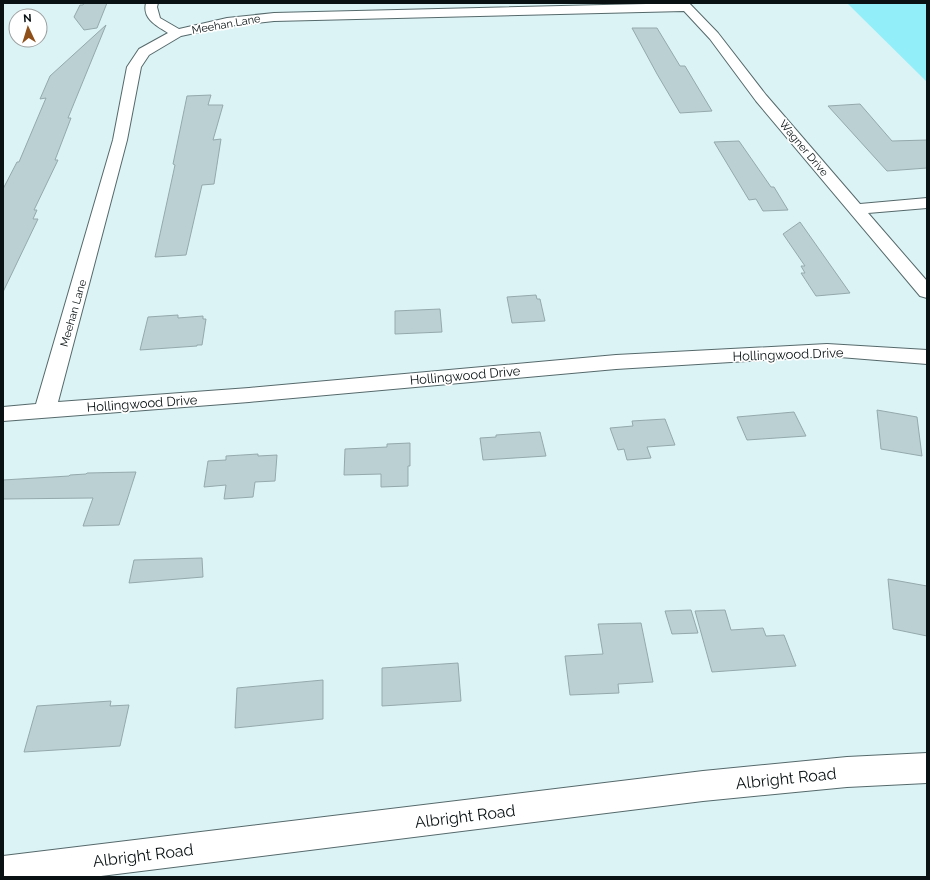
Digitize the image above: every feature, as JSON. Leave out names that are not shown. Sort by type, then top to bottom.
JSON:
[{"type":"street","points":[[152,3],[151,8],[154,20],[177,34]]},
{"type":"street","name":"Meehan Lane","points":[[45,410],[120,140],[134,67],[144,52],[177,34],[227,22],[274,17],[684,5]]},
{"type":"street","name":"Wagner Drive","points":[[684,5],[714,36],[762,98],[927,292]]},
{"type":"street","points":[[856,209],[927,203]]},
{"type":"street","name":"Hollingwood Drive","points":[[3,414],[249,395],[616,362],[827,350],[927,357]]},
{"type":"street","name":"Albright Road","points":[[3,872],[703,786],[847,772],[927,768]]},
{"type":"shaded area","points":[[847,3],[927,3],[927,82]]},
{"type":"building","points":[[84,3],[107,3],[97,28],[84,30],[74,17],[80,5],[83,5]]},
{"type":"building","points":[[106,25],[68,118],[71,118],[55,160],[58,160],[34,210],[37,210],[33,219],[38,219],[3,292],[3,189],[17,162],[19,162],[46,98],[40,99],[50,76]]},
{"type":"building","points":[[632,28],[657,28],[680,66],[685,66],[712,111],[680,113]]},
{"type":"building","points":[[211,95],[208,105],[223,105],[213,140],[221,139],[214,184],[202,185],[186,255],[155,257],[175,165],[173,164],[187,96]]},
{"type":"building","points":[[860,104],[892,141],[927,140],[927,168],[887,171],[828,106]]},
{"type":"building","points":[[739,141],[771,187],[774,187],[788,210],[763,211],[756,199],[749,200],[714,142]]},
{"type":"building","points":[[800,222],[850,293],[816,296],[801,273],[805,273],[801,266],[805,266],[783,234]]},
{"type":"building","points":[[536,295],[537,299],[540,299],[545,321],[512,323],[507,297]]},
{"type":"building","points":[[440,309],[442,332],[395,334],[395,311]]},
{"type":"building","points":[[178,315],[178,318],[203,316],[203,319],[206,319],[202,345],[140,350],[148,317]]},
{"type":"building","points":[[877,410],[917,417],[922,456],[881,449]]},
{"type":"building","points":[[794,412],[806,436],[747,440],[737,417]]},
{"type":"building","points":[[665,419],[675,445],[647,447],[651,458],[627,460],[624,449],[618,450],[610,428],[633,426],[632,421]]},
{"type":"building","points":[[540,432],[546,456],[483,460],[480,438],[496,437],[496,435]]},
{"type":"building","points":[[410,443],[408,486],[381,487],[381,474],[344,475],[345,449],[387,447],[387,444]]},
{"type":"building","points":[[258,454],[258,456],[277,455],[275,481],[255,482],[253,497],[224,499],[226,485],[204,487],[208,461],[226,460],[226,456]]},
{"type":"building","points":[[136,472],[119,525],[83,526],[93,498],[3,499],[3,480],[69,476],[87,473]]},
{"type":"building","points":[[202,558],[203,577],[129,583],[134,560]]},
{"type":"building","points":[[888,579],[927,586],[927,636],[893,629]]},
{"type":"building","points":[[691,610],[698,633],[672,634],[665,611]]},
{"type":"building","points":[[725,610],[731,630],[763,628],[766,636],[784,635],[796,666],[712,672],[695,611]]},
{"type":"building","points":[[641,623],[653,682],[618,684],[619,693],[570,695],[565,656],[603,654],[598,624]]},
{"type":"building","points":[[458,663],[461,701],[382,706],[382,668]]},
{"type":"building","points":[[323,680],[323,719],[235,728],[237,688]]},
{"type":"building","points":[[111,701],[110,706],[129,705],[120,746],[24,752],[37,706]]}]
